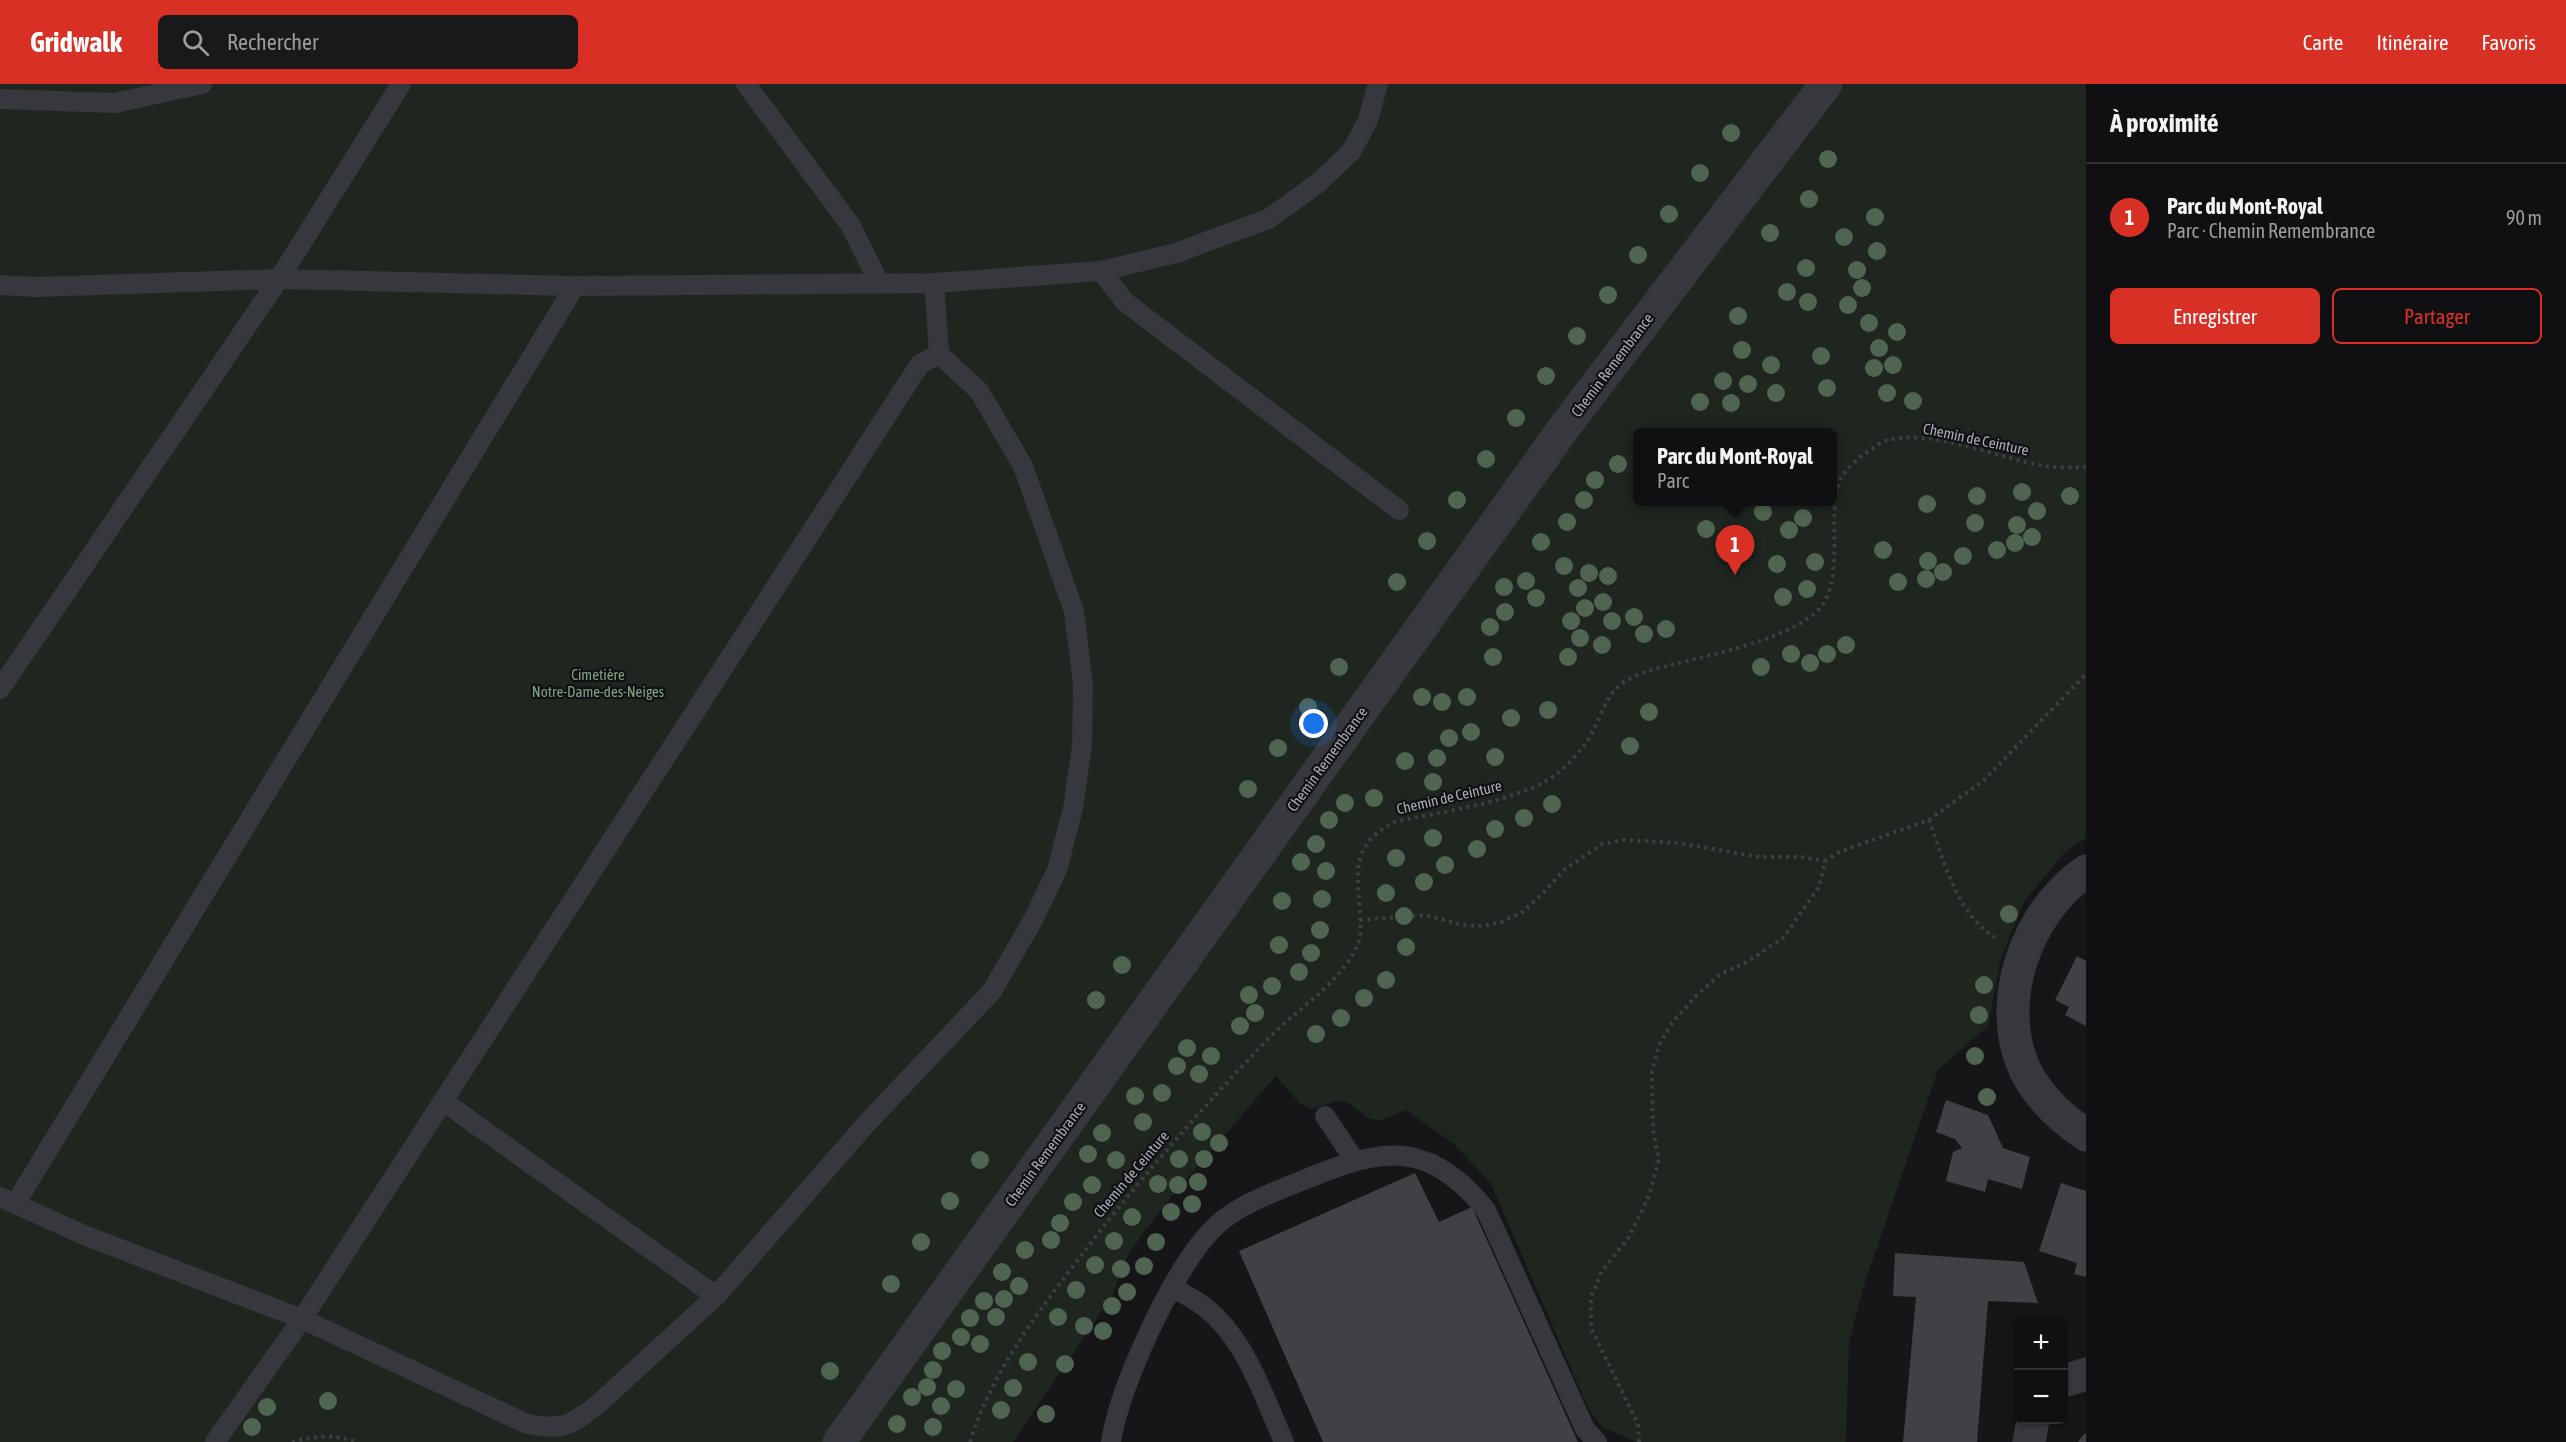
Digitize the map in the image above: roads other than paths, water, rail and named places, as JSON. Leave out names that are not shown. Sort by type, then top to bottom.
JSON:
[{"type":"street","name":"Chemin Remembrance","points":[[839,1442],[1566,425],[1826,84]]},
{"type":"street","points":[[2086,871],[2053,899],[2026,950],[2013,1008],[2014,1036],[2026,1072],[2044,1100],[2086,1135]]},
{"type":"street","points":[[2068,1380],[2086,1374]]},
{"type":"street","points":[[2029,1442],[2031,1424]]},
{"type":"lane","points":[[0,99],[115,103],[202,84]]},
{"type":"lane","points":[[0,689],[279,279],[401,84]]},
{"type":"lane","points":[[746,84],[852,226],[879,283]]},
{"type":"lane","points":[[0,285],[36,287],[279,279],[575,286],[934,283],[1101,271],[1176,253],[1268,219],[1317,184],[1351,152],[1368,120],[1378,84]]},
{"type":"lane","points":[[1101,271],[1125,302],[1399,510]]},
{"type":"lane","points":[[575,286],[7,1200],[84,1234],[302,1319],[528,1424],[554,1429],[576,1421],[596,1406],[717,1296],[867,1123],[992,991],[1033,920],[1057,870],[1073,808],[1082,745],[1083,685],[1074,611],[1018,457],[979,391],[939,354],[934,283]]},
{"type":"lane","points":[[215,1442],[302,1319],[920,364],[939,354]]},
{"type":"lane","points":[[443,1101],[717,1296]]},
{"type":"lane","points":[[1325,1116],[1354,1161]]},
{"type":"lane","points":[[1112,1442],[1119,1406],[1143,1347],[1198,1245],[1226,1218],[1257,1200],[1354,1161],[1382,1154],[1414,1158],[1440,1169],[1475,1196],[1486,1210],[1585,1429],[1597,1442]]},
{"type":"lane","points":[[1173,1288],[1199,1302],[1214,1315],[1235,1341],[1284,1442]]},
{"type":"place","name":"Parc du Mont-Royal","points":[[1735,575]]},
{"type":"park label","name":"Cimetière Notre-Dame-des-Neiges","points":[[598,682]]}]
